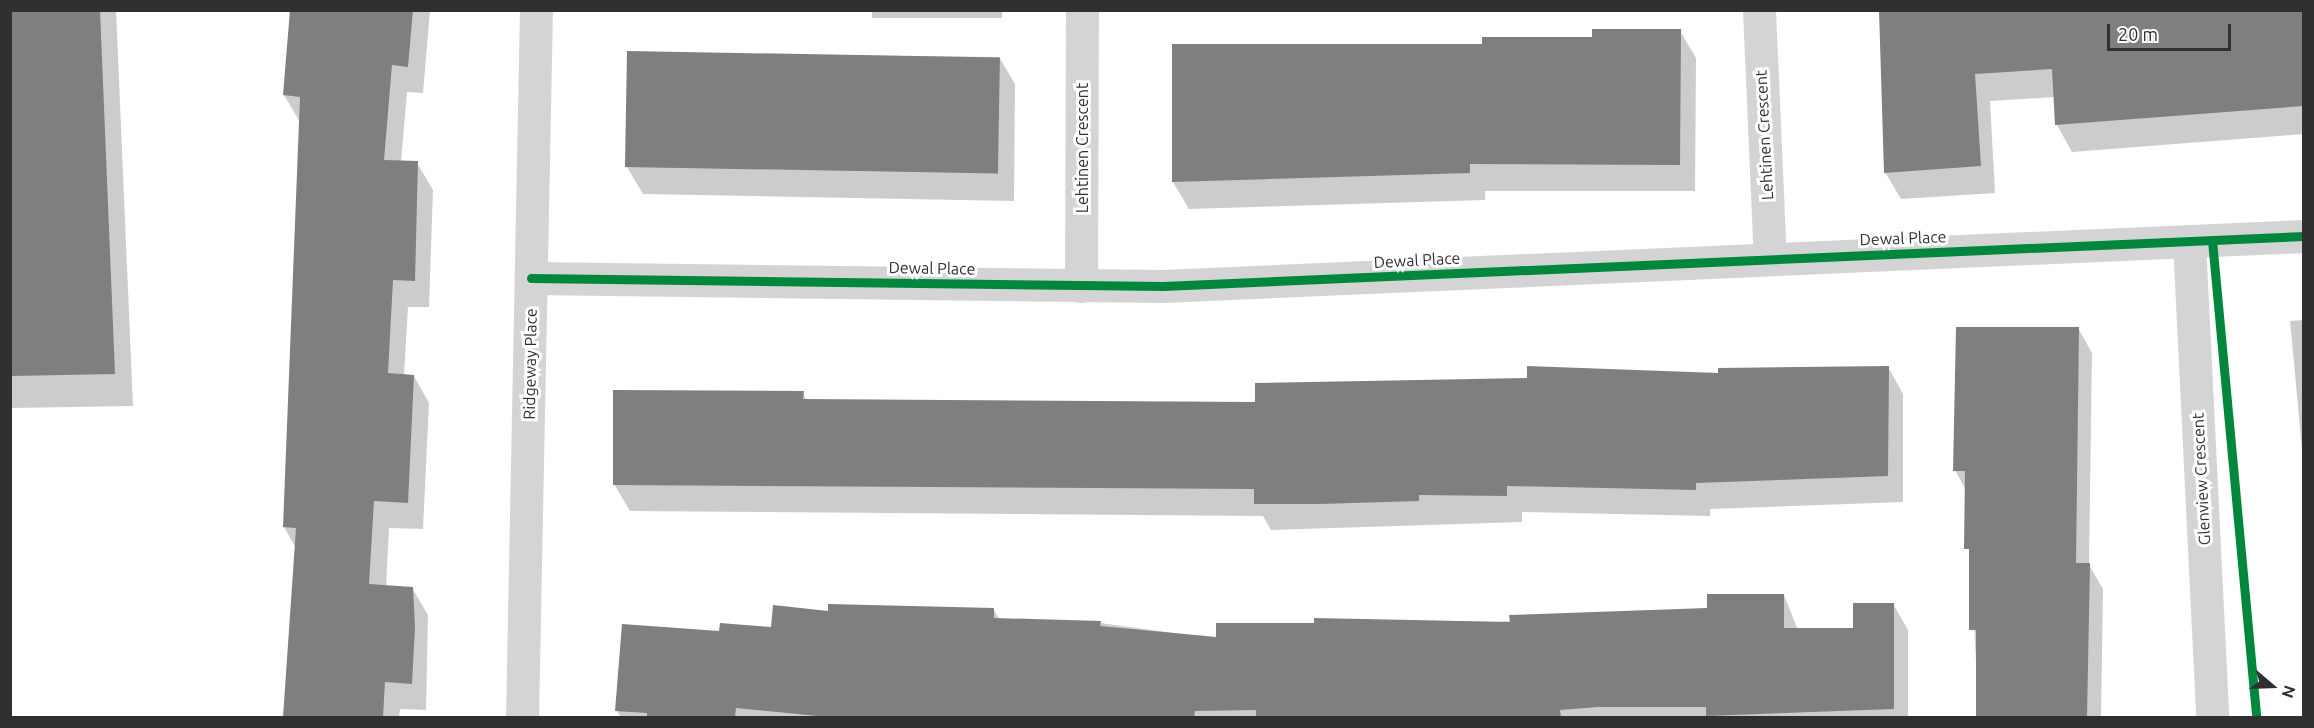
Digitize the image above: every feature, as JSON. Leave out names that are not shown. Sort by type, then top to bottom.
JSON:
[{"type":"street","name":"Ridgeway Place","points":[[522,717],[536,10]]},
{"type":"street","name":"Lehtinen Crescent","points":[[1081,286],[1082,10]]},
{"type":"street","name":"Lehtinen Crescent","points":[[1759,10],[1770,259]]},
{"type":"street","name":"Dewal Place","points":[[531,278],[1081,286],[2304,236]]},
{"type":"street","name":"Glenview Crescent","points":[[2189,241],[2212,717]]},
{"type":"building","points":[[10,10],[100,10],[115,374],[10,376]]},
{"type":"building","points":[[290,10],[413,10],[408,67],[392,65],[384,160],[418,161],[415,281],[393,280],[388,373],[414,375],[408,503],[374,501],[369,584],[413,587],[415,627],[412,684],[385,682],[383,717],[283,717],[296,528],[283,527],[300,97],[283,95]]},
{"type":"building","points":[[1879,10],[2304,10],[2304,106],[2055,125],[2052,69],[1975,74],[1981,166],[1884,173]]},
{"type":"building","points":[[1592,29],[1681,29],[1680,165],[1470,164],[1470,173],[1172,182],[1172,44],[1482,44],[1482,37],[1592,37]]},
{"type":"building","points":[[627,51],[1000,58],[998,173],[625,167]]},
{"type":"building","points":[[1956,327],[2079,327],[2076,563],[2090,563],[2087,717],[1976,716],[1976,630],[1969,630],[1969,549],[1964,549],[1965,471],[1953,471]]},
{"type":"building","points":[[1527,366],[1718,373],[1718,368],[1889,366],[1888,476],[1696,483],[1696,490],[1507,486],[1507,496],[1419,495],[1419,501],[1319,504],[1254,504],[1254,489],[613,485],[613,390],[804,391],[803,399],[1255,402],[1255,383],[1527,378]]},
{"type":"building","points":[[1707,594],[1784,594],[1784,628],[1853,628],[1853,603],[1894,603],[1894,709],[1706,716],[1706,707],[1598,707],[1560,710],[1561,717],[1256,717],[1256,710],[1195,711],[1194,717],[828,717],[736,708],[735,717],[647,717],[647,713],[615,711],[622,624],[719,631],[720,623],[771,627],[773,605],[828,611],[828,604],[994,608],[994,618],[1101,621],[1100,626],[1216,637],[1216,623],[1314,623],[1314,618],[1510,622],[1509,615],[1707,608]]},
{"type":"cycle path","points":[[531,278],[1163,286],[2304,236]]},
{"type":"cycle path","points":[[2212,240],[2256,718]]}]
